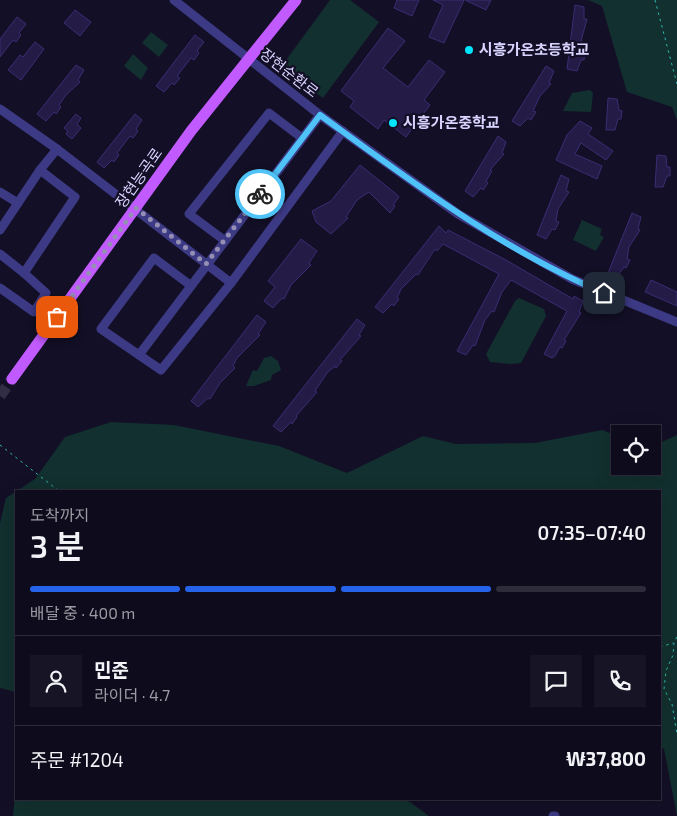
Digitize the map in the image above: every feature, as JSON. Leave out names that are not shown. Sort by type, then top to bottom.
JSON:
[{"type":"main road","name":"장현능곡로","points":[[12,379],[191,131],[296,0]]},
{"type":"street","name":"장현순환로","points":[[174,0],[320,115],[458,214],[572,279],[677,322]]},
{"type":"street","points":[[0,109],[58,149],[231,283]]},
{"type":"street","points":[[224,240],[189,214],[269,113],[302,138]]},
{"type":"street","points":[[139,355],[320,115]]},
{"type":"street","points":[[190,285],[154,258],[101,329],[161,370],[231,283],[343,131]]},
{"type":"street","points":[[0,230],[40,170],[58,149]]},
{"type":"street","points":[[24,273],[75,197],[40,170]]},
{"type":"street","points":[[0,192],[18,204]]},
{"type":"street","points":[[0,254],[46,293],[34,312],[0,288]]},
{"type":"path","points":[[655,0],[677,84]]},
{"type":"path","points":[[0,445],[58,490]]},
{"type":"path","points":[[677,637],[674,643],[673,655],[666,671],[664,689],[672,704],[677,734]]},
{"type":"path","points":[[661,647],[674,643]]},
{"type":"green space","points":[[330,0],[350,0],[379,22],[323,98],[281,67]]},
{"type":"green space","points":[[588,0],[677,0],[677,120],[672,107],[627,92],[602,6]]},
{"type":"green space","points":[[151,32],[168,45],[159,57],[142,43]]},
{"type":"green space","points":[[133,54],[148,68],[141,80],[124,66]]},
{"type":"green space","points":[[590,90],[593,93],[591,112],[563,111],[572,93]]},
{"type":"green space","points":[[582,220],[602,229],[600,235],[604,237],[596,251],[573,240]]},
{"type":"green space","points":[[519,298],[544,309],[546,316],[521,363],[490,362],[486,354],[515,301]]},
{"type":"green space","points":[[271,356],[278,361],[281,370],[272,375],[271,380],[254,386],[246,386],[253,370],[257,371],[264,358]]},
{"type":"green space","points":[[111,422],[174,425],[279,446],[347,473],[423,436],[456,444],[535,443],[602,430],[611,434],[611,475],[661,475],[661,442],[677,435],[677,816],[664,749],[661,748],[661,490],[18,490],[35,479],[65,437]]},
{"type":"green space","points":[[15,492],[15,692],[0,688],[0,523],[6,498]]},
{"type":"green space","points":[[15,794],[15,800],[403,800],[410,802],[429,816],[13,816]]},
{"type":"building","points":[[397,0],[419,0],[412,16],[394,8]]},
{"type":"building","points":[[433,0],[464,0],[444,43],[429,37],[443,5]]},
{"type":"building","points":[[465,0],[491,0],[486,10]]},
{"type":"building","points":[[575,5],[584,7],[584,19],[587,19],[581,41],[583,42],[582,51],[585,51],[584,60],[581,60],[577,71],[567,69]]},
{"type":"building","points":[[75,10],[91,22],[80,36],[64,23]]},
{"type":"building","points":[[17,17],[26,24],[19,33],[21,35],[16,42],[13,40],[0,57],[0,39]]},
{"type":"building","points":[[388,28],[405,41],[383,68],[408,87],[429,60],[445,72],[424,100],[430,105],[406,137],[384,120],[378,129],[350,107],[354,101],[341,91]]},
{"type":"building","points":[[195,35],[204,42],[197,51],[199,53],[194,60],[191,58],[177,76],[180,78],[174,85],[172,83],[164,92],[156,86]]},
{"type":"building","points":[[35,42],[44,49],[21,80],[8,70],[20,55],[23,57]]},
{"type":"building","points":[[76,65],[84,70],[78,80],[80,82],[66,95],[59,105],[61,107],[56,114],[54,112],[46,121],[37,114]]},
{"type":"building","points":[[546,66],[554,71],[549,83],[551,84],[540,96],[533,111],[536,112],[531,120],[528,118],[520,126],[512,121]]},
{"type":"building","points":[[608,98],[617,99],[619,110],[622,111],[621,119],[618,119],[615,130],[606,130]]},
{"type":"building","points":[[76,114],[81,118],[77,124],[81,128],[72,139],[66,134],[68,131],[64,128]]},
{"type":"building","points":[[135,114],[142,120],[136,129],[138,131],[133,138],[130,136],[117,153],[119,155],[114,162],[112,160],[104,168],[97,162]]},
{"type":"building","points":[[580,121],[592,128],[588,134],[613,151],[606,160],[581,143],[575,154],[602,166],[597,179],[556,160],[567,135]]},
{"type":"building","points":[[498,136],[506,142],[502,153],[504,154],[490,170],[492,171],[486,181],[488,183],[483,190],[481,188],[473,197],[465,191]]},
{"type":"building","points":[[657,155],[666,156],[667,167],[670,167],[670,176],[667,176],[663,187],[655,187]]},
{"type":"building","points":[[360,165],[399,197],[390,213],[369,192],[357,200],[346,217],[348,218],[331,234],[316,222],[312,211],[331,201]]},
{"type":"building","points":[[561,175],[569,179],[566,191],[569,192],[558,209],[556,221],[559,222],[555,230],[552,229],[546,239],[537,235]]},
{"type":"building","points":[[632,213],[641,217],[638,229],[640,230],[629,247],[627,259],[630,260],[626,268],[624,267],[617,277],[608,273]]},
{"type":"building","points":[[439,226],[446,233],[448,230],[506,260],[573,299],[574,296],[583,301],[579,312],[581,313],[564,340],[566,341],[562,348],[560,347],[555,356],[552,358],[544,354],[567,311],[511,280],[502,292],[494,312],[492,311],[485,320],[475,346],[473,345],[466,355],[457,351],[499,274],[443,244],[437,251],[435,249],[418,275],[416,274],[401,289],[397,298],[399,299],[394,306],[392,304],[383,313],[375,307]]},
{"type":"building","points":[[301,239],[317,251],[309,263],[311,265],[291,285],[284,299],[282,298],[273,308],[264,301],[275,287],[268,281]]},
{"type":"building","points":[[651,280],[677,292],[677,306],[645,292]]},
{"type":"building","points":[[257,315],[266,322],[258,334],[260,335],[237,358],[233,366],[235,368],[220,383],[210,399],[208,398],[198,407],[191,401]]},
{"type":"building","points":[[357,319],[365,325],[359,335],[361,336],[340,360],[342,361],[336,368],[335,366],[327,373],[315,391],[317,392],[296,416],[292,424],[291,422],[281,432],[273,426]]},
{"type":"tunnel","points":[[0,396],[12,379]]},
{"type":"way so far","points":[[57,317],[136,208],[206,264],[260,194]]},
{"type":"place","name":"시흥가온초등학교","points":[[469,50]]},
{"type":"place","name":"시흥가온중학교","points":[[393,123]]},
{"type":"route","points":[[260,194],[320,115],[458,214],[572,279],[604,293]]}]
